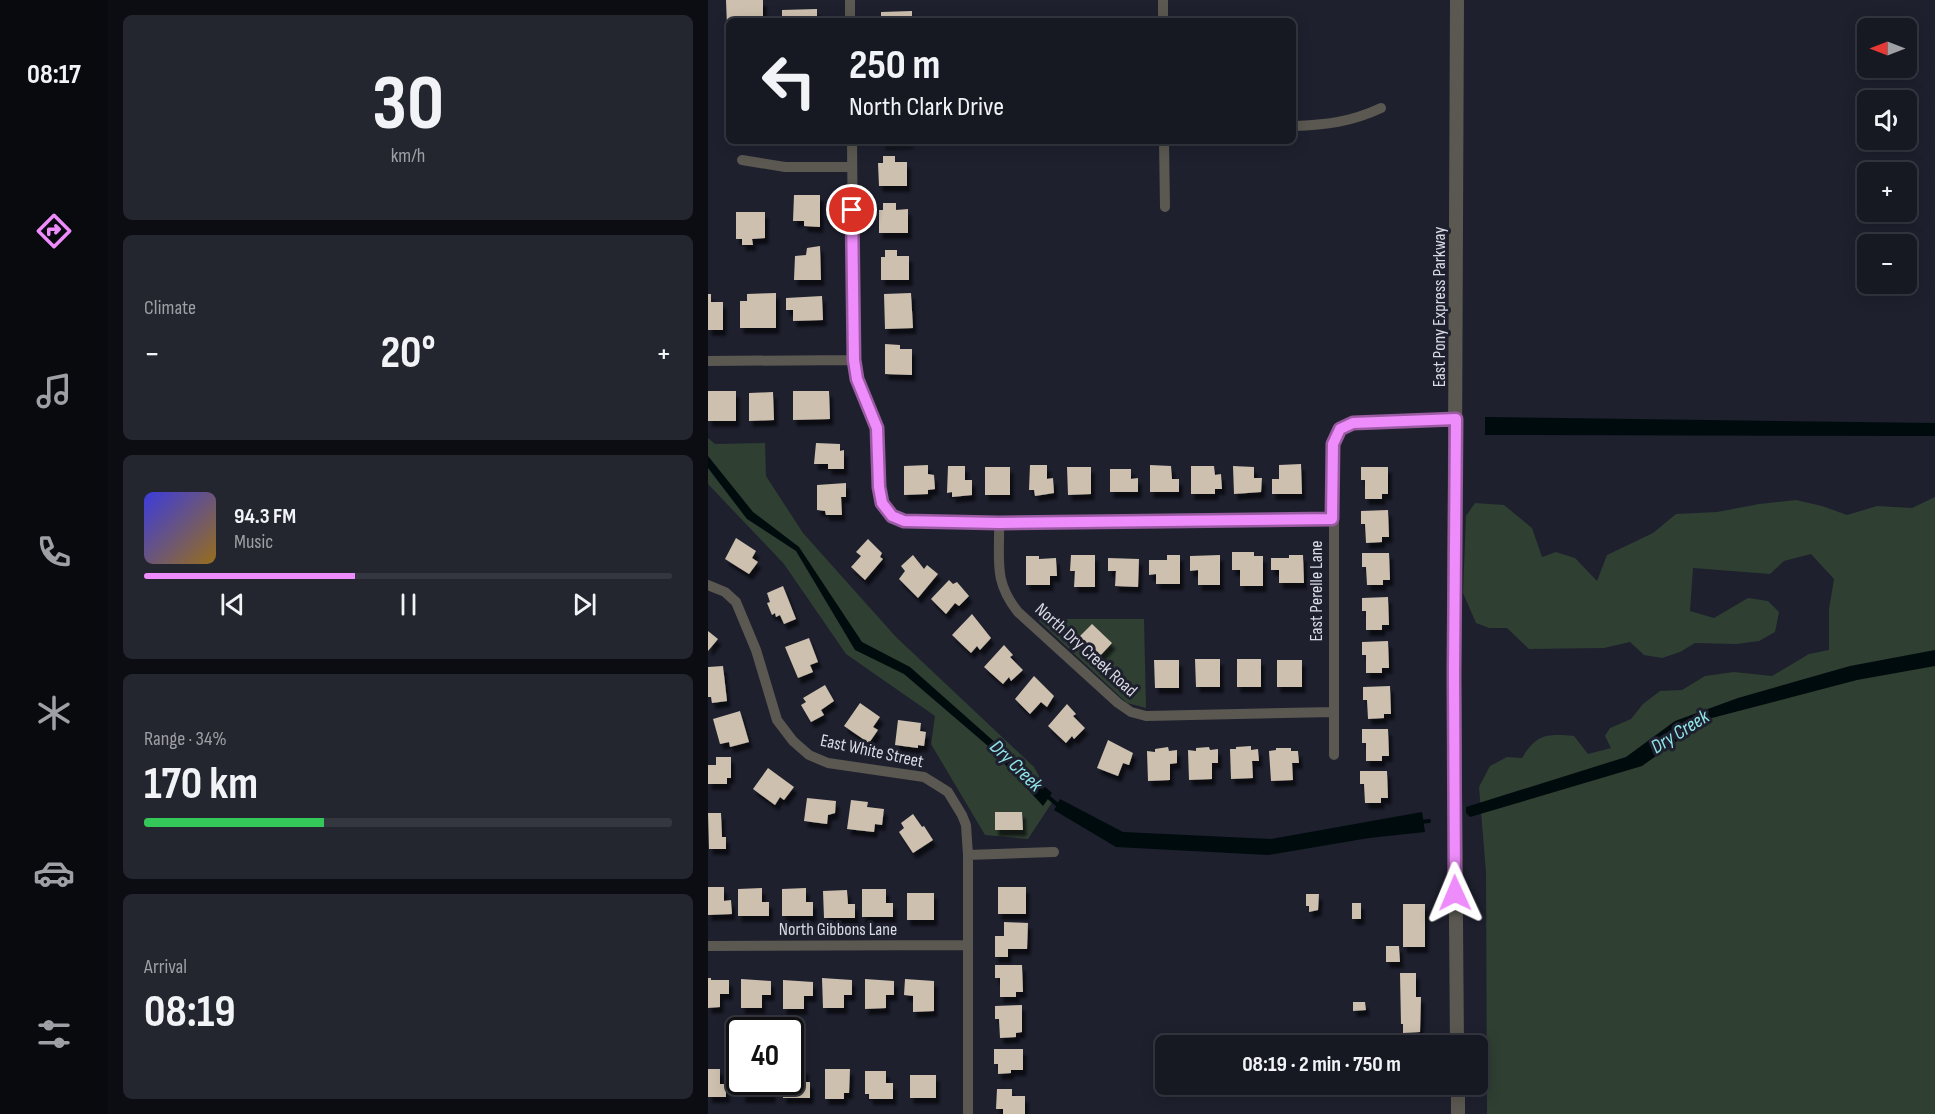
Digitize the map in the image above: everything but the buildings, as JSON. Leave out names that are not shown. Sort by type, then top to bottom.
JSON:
[{"type":"street","points":[[850,0],[850,18]]},
{"type":"street","points":[[1163,0],[1163,18]]},
{"type":"street","name":"East Pony Express Parkway","points":[[1457,0],[1454,697],[1457,1035]]},
{"type":"street","points":[[1296,126],[1334,124],[1360,118],[1381,108]]},
{"type":"street","points":[[852,144],[854,360],[857,379],[878,432],[879,487],[882,503],[892,516],[904,521],[999,523],[1332,519]]},
{"type":"street","points":[[1164,144],[1165,207]]},
{"type":"street","points":[[742,160],[785,167],[852,167]]},
{"type":"street","points":[[708,362],[854,360]]},
{"type":"street","name":"East Perelle Lane","points":[[1334,755],[1333,444],[1340,429],[1353,423],[1456,419]]},
{"type":"street","name":"North Dry Creek Road","points":[[999,523],[1000,581],[1007,598],[1018,612],[1118,704],[1131,712],[1146,716],[1334,712]]},
{"type":"street","name":"East White Street","points":[[708,585],[725,592],[736,602],[756,650],[777,720],[793,741],[809,755],[828,763],[924,777],[948,792],[962,815],[966,825],[968,855],[968,1114]]},
{"type":"street","points":[[968,855],[1054,852]]},
{"type":"street","name":"North Gibbons Lane","points":[[708,946],[968,945]]},
{"type":"street","points":[[1458,1095],[1458,1114]]},
{"type":"green space","points":[[708,438],[715,444],[765,443],[766,476],[803,533],[896,637],[1034,767],[1053,801],[1028,839],[985,835],[931,744],[935,716],[846,654],[784,564],[708,484]]},
{"type":"green space","points":[[1935,497],[1935,1114],[1487,1114],[1486,872],[1479,787],[1490,766],[1507,757],[1522,758],[1533,744],[1550,735],[1574,736],[1588,754],[1611,748],[1605,736],[1610,728],[1631,719],[1643,704],[1660,691],[1682,690],[1705,676],[1734,672],[1772,676],[1809,654],[1829,650],[1829,609],[1834,579],[1811,554],[1784,561],[1770,574],[1693,568],[1690,611],[1714,618],[1748,598],[1768,601],[1779,612],[1775,632],[1759,641],[1736,644],[1695,643],[1680,652],[1662,658],[1644,655],[1630,642],[1604,648],[1529,649],[1507,628],[1489,628],[1476,623],[1463,593],[1466,516],[1475,503],[1504,505],[1532,528],[1542,557],[1556,552],[1575,558],[1597,581],[1607,555],[1653,533],[1676,514],[1717,512],[1796,500],[1847,515],[1877,506],[1912,508]]},
{"type":"green space","points":[[1040,619],[1144,619],[1146,708],[1127,703],[1039,621]]},
{"type":"water","points":[[1485,417],[1935,423],[1935,436],[1485,435]]},
{"type":"water","points":[[708,456],[753,512],[799,547],[862,642],[910,667],[1052,793],[1043,806],[988,746],[904,674],[855,650],[796,551],[747,519],[708,468]]},
{"type":"water","points":[[1935,650],[1935,666],[1857,680],[1708,719],[1642,766],[1470,817],[1466,813],[1466,807],[1626,757],[1675,721],[1738,698],[1850,666]]},
{"type":"water","points":[[1060,799],[1123,832],[1271,839],[1422,812],[1425,832],[1369,838],[1268,855],[1116,847],[1054,810]]},
{"type":"waterway","name":"Dry Creek","points":[[1046,795],[1060,807]]},
{"type":"waterway","name":"Dry Creek","points":[[1420,822],[1429,821]]},
{"type":"route","points":[[852,210],[854,360],[857,379],[878,432],[879,487],[882,503],[892,516],[904,521],[999,523],[1332,519],[1333,444],[1340,429],[1350,423],[1456,419],[1455,893]]}]
